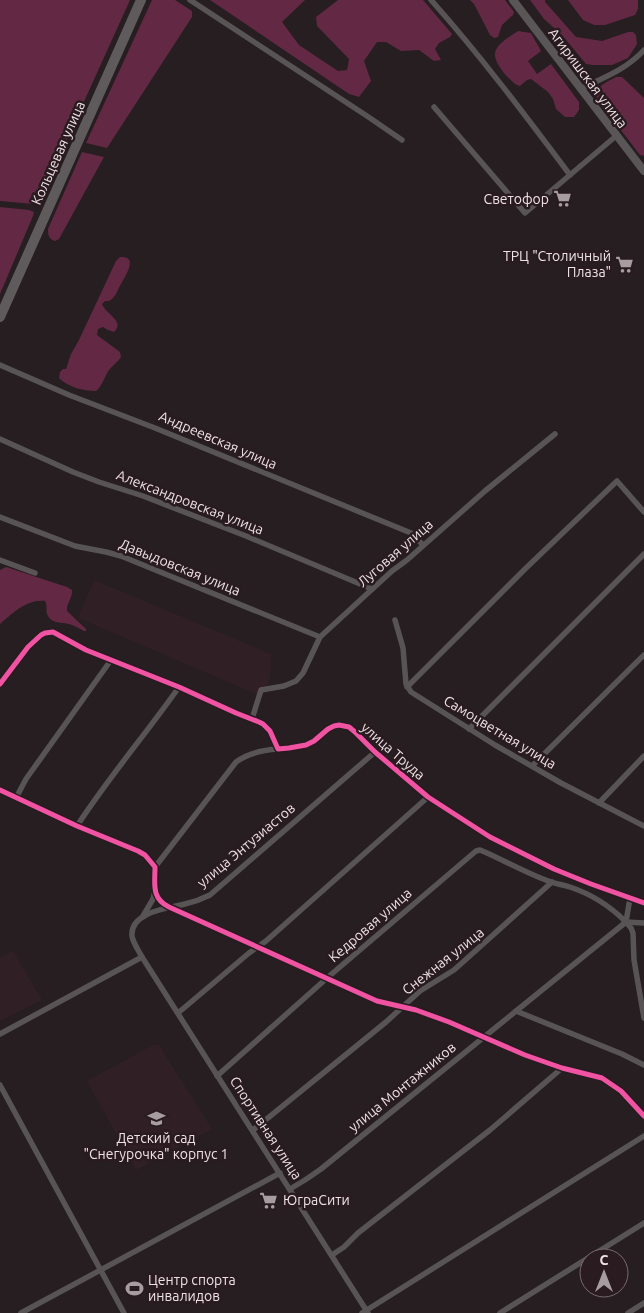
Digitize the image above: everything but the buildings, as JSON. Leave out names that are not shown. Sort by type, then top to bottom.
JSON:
[{"type":"highway","name":"Кольцевая улица","points":[[0,317],[141,0]]},
{"type":"street","points":[[190,0],[402,140]]},
{"type":"street","points":[[431,0],[474,50],[570,175]]},
{"type":"street","name":"Агиришская улица","points":[[513,0],[644,172]]},
{"type":"street","points":[[580,89],[620,70],[644,50]]},
{"type":"street","points":[[434,107],[525,213],[616,136]]},
{"type":"street","name":"Андреевская улица","points":[[0,365],[69,395],[155,428],[411,533],[422,545]]},
{"type":"street","name":"Луговая улица","points":[[252,718],[261,690],[284,686],[296,681],[304,673],[320,637],[422,545],[555,434]]},
{"type":"street","name":"Александровская улица","points":[[0,439],[73,472],[195,516],[372,589]]},
{"type":"street","points":[[407,687],[525,569],[617,481],[644,512]]},
{"type":"street","name":"Давыдовская улица","points":[[0,517],[75,546],[121,556],[320,637]]},
{"type":"street","points":[[469,729],[644,554]]},
{"type":"street","points":[[0,560],[35,573]]},
{"type":"street","points":[[395,620],[404,653],[407,687]]},
{"type":"street","points":[[0,684],[28,646],[49,632],[58,634],[86,650],[252,718],[267,727],[278,748],[259,751],[236,762],[155,867],[153,899],[133,928],[132,937],[142,957],[0,1034]]},
{"type":"street","points":[[532,766],[644,655]]},
{"type":"street","points":[[16,798],[26,780],[111,660]]},
{"type":"street","points":[[77,826],[90,805],[179,687]]},
{"type":"street","name":"Самоцветная улица","points":[[407,687],[419,698],[532,766],[644,826]]},
{"type":"street","name":"улица Труда","points":[[278,748],[306,745],[328,729],[339,725],[349,728],[428,797],[490,837],[526,856],[582,880],[644,903]]},
{"type":"street","name":"улица Энтузиастов","points":[[140,920],[152,912],[198,900],[210,894],[375,752]]},
{"type":"street","points":[[599,803],[644,756]]},
{"type":"street","points":[[0,790],[77,826],[138,851],[145,855],[155,867]]},
{"type":"street","points":[[178,1013],[266,942],[428,797]]},
{"type":"street","name":"Кедровая улица","points":[[217,1076],[327,978],[473,853],[480,850],[552,882]]},
{"type":"street","points":[[552,882],[569,886],[595,898],[618,914],[631,928],[633,933],[634,960],[644,1018]]},
{"type":"street","name":"Снежная улица","points":[[253,1130],[386,1022],[420,991],[454,970],[552,882]]},
{"type":"street","points":[[155,889],[161,902],[169,907],[377,1001],[403,1007],[449,1022],[483,1038],[562,1068],[607,1080],[621,1091],[644,1116]]},
{"type":"street","points":[[626,922],[630,898]]},
{"type":"street","points":[[626,922],[644,923]]},
{"type":"street","name":"улица Монтажников","points":[[290,1189],[313,1176],[626,922]]},
{"type":"street","name":"Спортивная улица","points":[[142,957],[253,1130],[365,1312]]},
{"type":"street","points":[[516,1011],[622,1054],[644,1065]]},
{"type":"street","points":[[332,1256],[358,1233],[490,1130],[562,1068]]},
{"type":"street","points":[[0,1085],[124,1313]]},
{"type":"street","points":[[365,1312],[644,1136]]},
{"type":"street","points":[[20,1313],[280,1173]]},
{"type":"street","points":[[500,1313],[644,1223]]},
{"type":"street","points":[[628,1313],[644,1303]]},
{"type":"shaded area","points":[[0,0],[130,0],[39,201],[34,204],[0,201]]},
{"type":"shaded area","points":[[152,0],[175,0],[192,11],[192,17],[107,148],[86,143]]},
{"type":"shaded area","points":[[210,0],[305,0],[282,22],[299,45],[338,71],[347,70],[349,59],[317,26],[316,17],[338,0],[423,0],[452,34],[439,43],[435,49],[441,60],[434,61],[419,50],[401,51],[386,42],[377,42],[364,61],[371,81],[359,97],[349,94]]},
{"type":"shaded area","points":[[470,0],[505,0],[514,12],[502,25],[498,37],[494,38],[490,35]]},
{"type":"shaded area","points":[[530,0],[545,0],[576,37],[602,41],[633,32],[636,35],[637,44],[628,58],[612,65],[586,64],[562,35],[544,19]]},
{"type":"shaded area","points":[[568,0],[638,0],[638,9],[635,15],[605,25],[594,25],[583,20]]},
{"type":"shaded area","points":[[518,31],[531,33],[541,51],[528,61],[537,74],[551,64],[579,102],[579,110],[574,117],[565,117],[556,109],[553,99],[548,92],[531,79],[520,86],[503,72],[495,57],[496,49]]},
{"type":"shaded area","points":[[616,77],[622,77],[644,98],[644,156],[640,155],[597,99],[596,95],[599,88]]},
{"type":"shaded area","points":[[82,152],[104,157],[59,239],[55,241],[49,237],[48,229]]},
{"type":"shaded area","points":[[0,207],[34,212],[0,294]]},
{"type":"shaded area","points":[[120,257],[126,257],[129,260],[129,268],[115,296],[102,304],[118,324],[117,328],[114,332],[103,327],[98,329],[97,335],[120,352],[121,357],[109,370],[96,391],[76,388],[59,378],[60,372],[66,369],[71,354],[116,261]]},
{"type":"shaded area","points":[[6,567],[72,590],[67,611],[86,631],[50,619],[47,614],[45,601],[26,604],[0,624],[0,570]]},
{"type":"shaded area","points":[[94,580],[271,654],[270,678],[263,697],[78,618]]},
{"type":"shaded area","points":[[13,951],[42,1000],[0,1021],[0,957]]},
{"type":"shaded area","name":"Детский сад \"Снегурочка\" корпус 1","points":[[153,1045],[159,1045],[212,1129],[136,1170],[87,1081]]},
{"type":"cycle path","points":[[0,684],[28,647],[41,635],[53,632],[86,650],[179,687],[263,724],[270,731],[278,749],[306,745],[334,726],[349,727],[428,797],[490,837],[554,869],[644,903]]},
{"type":"cycle path","points":[[0,790],[145,855],[155,867],[155,890],[157,895],[169,907],[377,1001],[416,1010],[449,1022],[525,1055],[562,1068],[602,1078],[621,1091],[644,1116]]},
{"type":"place","name":"Светофор","points":[[563,199]]},
{"type":"place","name":"ТРЦ \"Столичный Плаза\"","points":[[625,264]]},
{"type":"place","name":"Детский сад \"Снегурочка\" корпус 1","points":[[156,1118]]},
{"type":"place","name":"ЮграСити","points":[[269,1200]]},
{"type":"place","name":"Центр спорта инвалидов","points":[[134,1288]]}]
